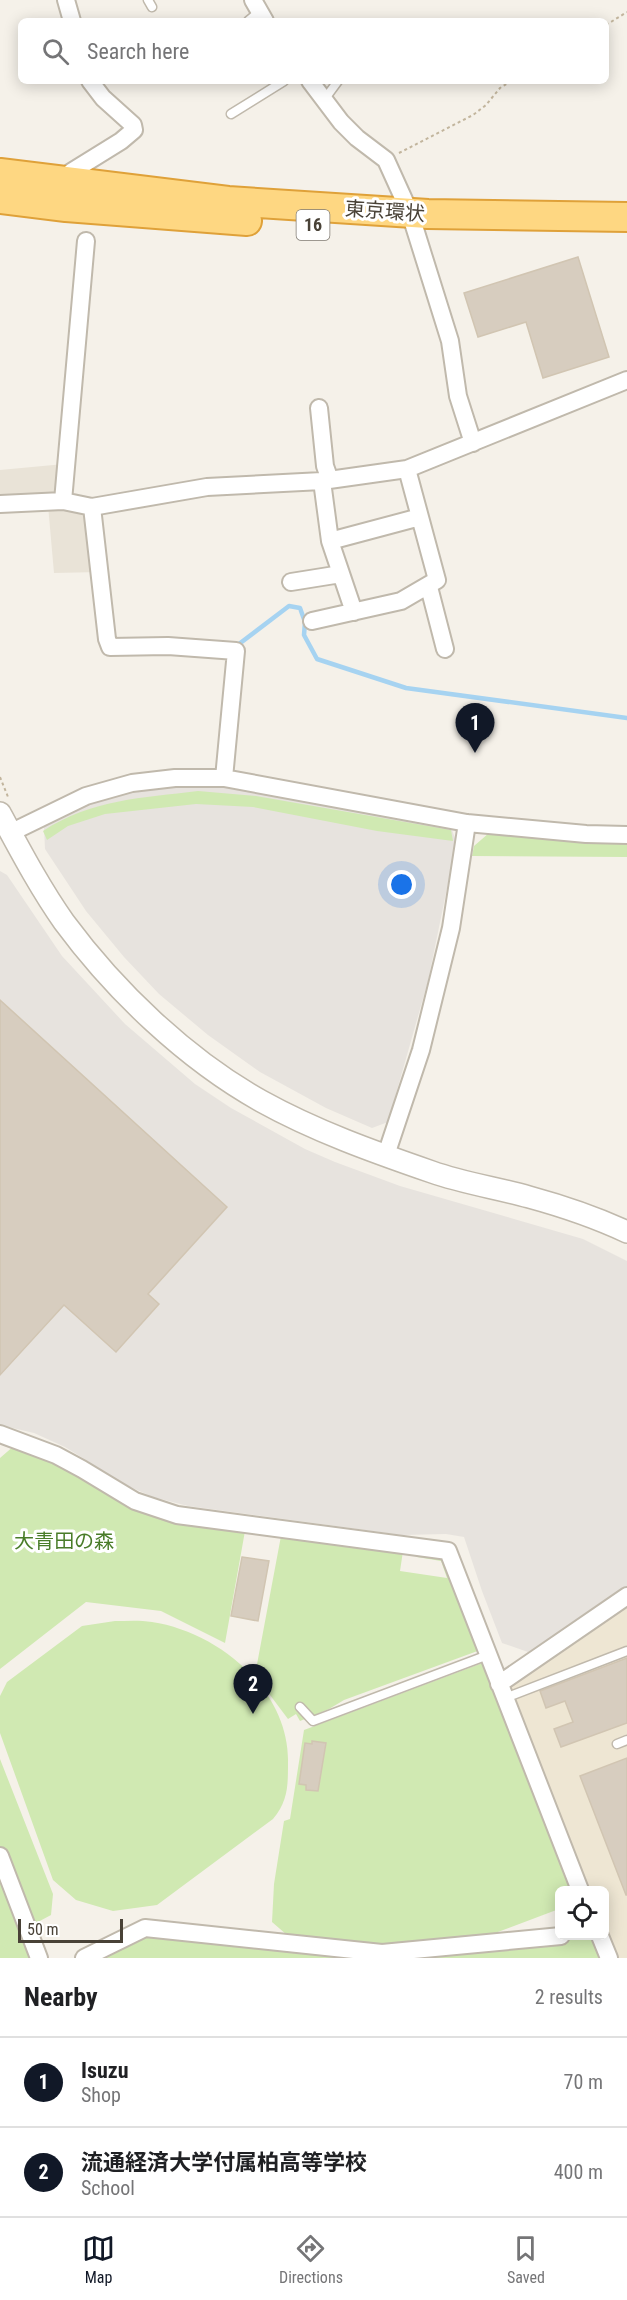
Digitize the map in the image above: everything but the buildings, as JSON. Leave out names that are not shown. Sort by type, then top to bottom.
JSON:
[{"type":"highway","name":"東京環状","points":[[0,173],[69,183],[412,221],[627,235]]},
{"type":"highway","name":"東京環状","points":[[0,199],[209,219],[412,221],[627,217]]},
{"type":"street","points":[[66,0],[71,18]]},
{"type":"street","points":[[69,183],[71,172],[121,141],[134,130],[133,125],[102,98],[92,84]]},
{"type":"street","points":[[312,84],[357,138],[386,160],[412,221],[450,341],[458,396],[473,442]]},
{"type":"street","points":[[63,501],[86,241]]},
{"type":"street","points":[[0,504],[63,501],[92,507],[207,487],[326,481],[407,469],[627,380]]},
{"type":"street","points":[[319,408],[330,541],[354,612]]},
{"type":"street","points":[[312,621],[401,601],[429,587],[436,580],[407,469]]},
{"type":"street","points":[[92,507],[107,639],[110,647],[168,646],[236,651],[224,778]]},
{"type":"street","points":[[330,541],[420,518]]},
{"type":"street","points":[[291,582],[341,574]]},
{"type":"street","points":[[429,587],[445,649]]},
{"type":"street","points":[[11,832],[86,796],[132,783],[175,778],[224,778],[467,823],[585,834],[627,835]]},
{"type":"street","points":[[0,813],[64,922],[93,958],[158,1025],[218,1073],[260,1100],[316,1128],[435,1173],[573,1210],[627,1232]]},
{"type":"street","points":[[386,1155],[418,1059],[451,928],[467,823]]},
{"type":"street","points":[[0,1434],[56,1455],[135,1501],[177,1515],[448,1551],[578,1886]]},
{"type":"street","points":[[502,1691],[627,1596]]},
{"type":"street","points":[[0,1857],[39,1958]]},
{"type":"street","points":[[84,1958],[145,1928],[382,1953],[555,1936]]},
{"type":"street","points":[[602,1940],[609,1958]]},
{"type":"lane","points":[[231,114],[279,84]]},
{"type":"lane","points":[[324,100],[336,84]]},
{"type":"lane","points":[[502,1691],[627,1652]]},
{"type":"lane","points":[[300,1707],[313,1721],[488,1655]]},
{"type":"lane","points":[[617,1744],[627,1740]]},
{"type":"path","points":[[609,23],[627,12]]},
{"type":"path","points":[[386,160],[473,115],[506,84]]},
{"type":"path","points":[[0,777],[11,832]]},
{"type":"shaded area","points":[[64,464],[60,498],[0,498],[0,470]]},
{"type":"shaded area","points":[[95,501],[100,572],[54,573],[48,505]]},
{"type":"shaded area","points":[[173,786],[230,786],[447,826],[452,830],[456,841],[455,849],[428,981],[388,1122],[372,1128],[326,1108],[260,1072],[208,1035],[159,994],[124,957],[86,911],[45,849],[44,827],[59,816],[103,798]]},
{"type":"shaded area","points":[[0,871],[7,875],[62,956],[125,1024],[195,1084],[231,1108],[305,1149],[335,1162],[400,1186],[583,1239],[627,1261],[627,1589],[561,1634],[528,1652],[502,1643],[464,1537],[446,1534],[402,1535],[188,1506],[153,1497],[128,1486],[65,1447],[34,1433],[0,1425]]},
{"type":"shaded area","points":[[627,1607],[627,1958],[613,1958],[606,1940],[609,1940],[609,1886],[585,1886],[508,1688]]},
{"type":"green space","points":[[198,791],[256,796],[451,830],[453,841],[377,831],[253,807],[196,804],[105,814],[68,826],[47,840],[43,831],[61,820],[99,806],[137,798]]},
{"type":"green space","points":[[489,833],[627,841],[627,857],[472,856],[474,846]]},
{"type":"green space","name":"大青田の森","points":[[15,1445],[43,1455],[83,1477],[245,1531],[225,1643],[161,1611],[86,1602],[0,1669],[0,1458]]},
{"type":"green space","points":[[281,1536],[403,1551],[400,1571],[447,1578],[441,1561],[415,1555],[446,1556],[483,1649],[344,1700],[300,1721],[296,1714],[288,1719],[255,1675]]},
{"type":"green space","points":[[115,1621],[147,1621],[177,1628],[202,1638],[225,1652],[246,1669],[264,1689],[277,1712],[285,1737],[288,1771],[282,1806],[273,1819],[157,1905],[113,1911],[76,1900],[53,1880],[0,1733],[0,1696],[7,1682],[82,1626]]},
{"type":"green space","points":[[485,1662],[572,1886],[555,1886],[555,1910],[495,1933],[383,1945],[287,1935],[272,1922],[274,1884],[284,1821],[290,1819],[304,1730]]},
{"type":"green space","points":[[0,1759],[53,1894],[51,1915],[23,1930],[34,1958],[0,1958]]},
{"type":"green space","points":[[145,1933],[368,1958],[94,1958]]},
{"type":"green space","points":[[555,1940],[598,1940],[604,1958],[402,1958]]},
{"type":"waterway","points":[[235,647],[289,606],[300,608],[305,622],[304,635],[317,659],[406,688],[627,718]]},
{"type":"place","name":"Isuzu","points":[[475,753]]},
{"type":"place","name":"流通経済大学付属柏高等学校","points":[[253,1714]]}]
